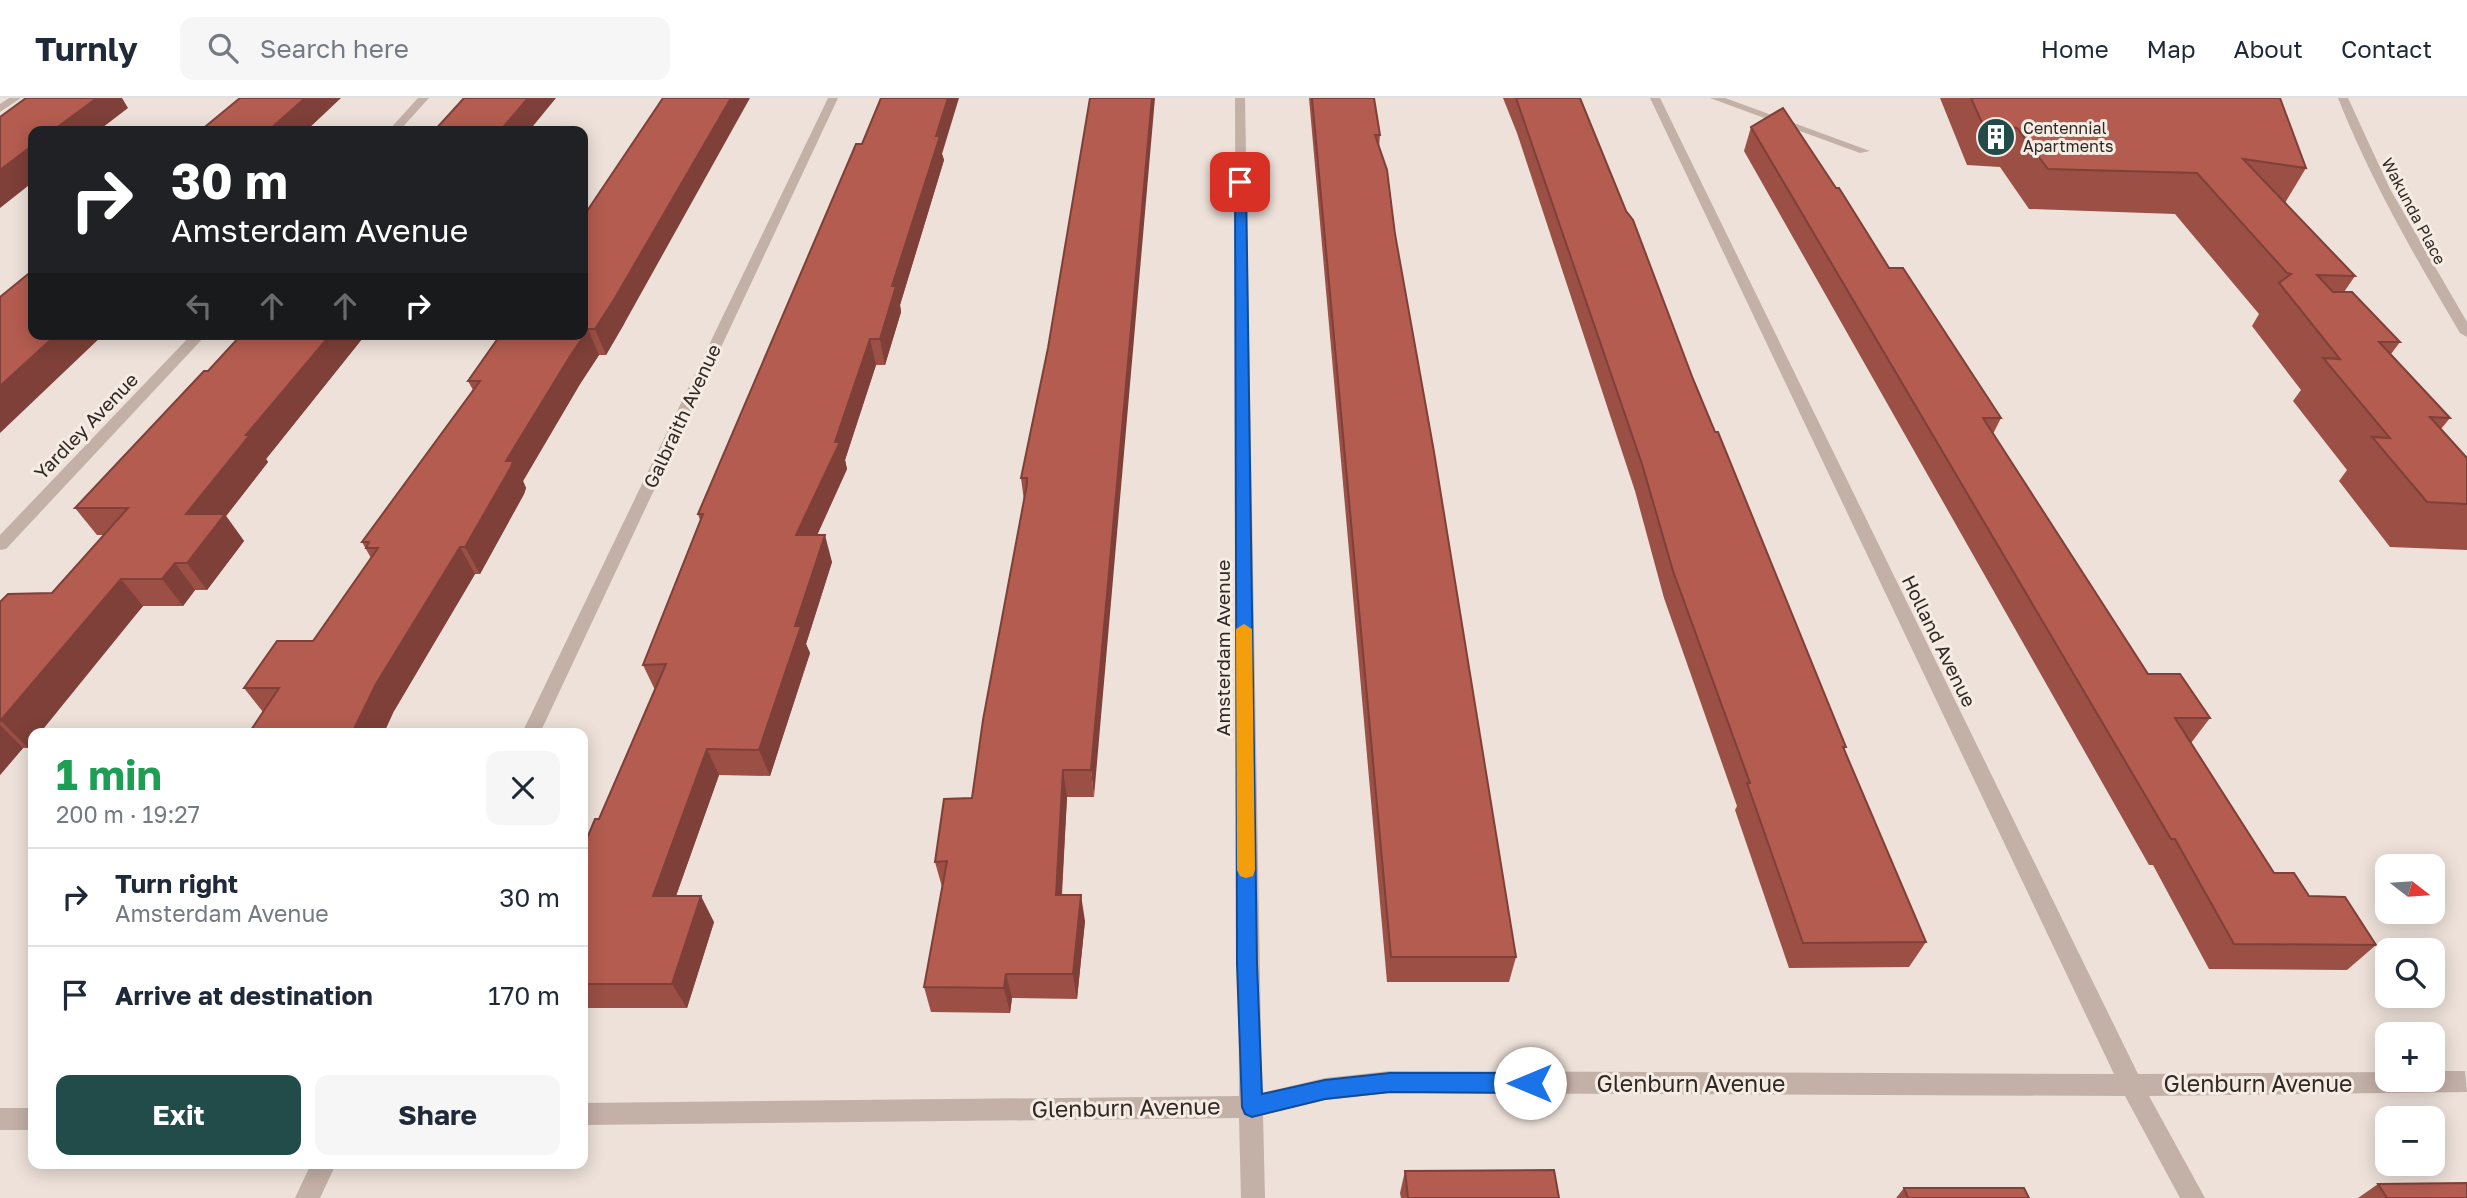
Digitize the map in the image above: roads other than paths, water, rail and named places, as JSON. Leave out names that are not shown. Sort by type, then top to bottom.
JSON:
[{"type":"street","points":[[0,109],[16,98]]},
{"type":"street","points":[[398,126],[425,98]]},
{"type":"street","name":"Galbraith Avenue","points":[[533,728],[833,98]]},
{"type":"street","name":"Amsterdam Avenue","points":[[1240,98],[1247,964],[1253,1198]]},
{"type":"street","name":"Holland Avenue","points":[[1655,98],[2131,1085],[2193,1198]]},
{"type":"street","points":[[1715,98],[1864,151]]},
{"type":"street","name":"Wakunda Place","points":[[2343,98],[2359,140],[2398,218],[2467,333]]},
{"type":"street","name":"Yardley Avenue","points":[[0,545],[194,340]]},
{"type":"street","name":"Glenburn Avenue","points":[[588,1114],[1252,1107],[1325,1090],[1390,1082],[2131,1085],[2465,1082]]},
{"type":"street","points":[[0,1119],[28,1119]]},
{"type":"street","points":[[307,1198],[322,1169]]},
{"type":"place","name":"Centennial Apartments","points":[[1996,137]]}]
